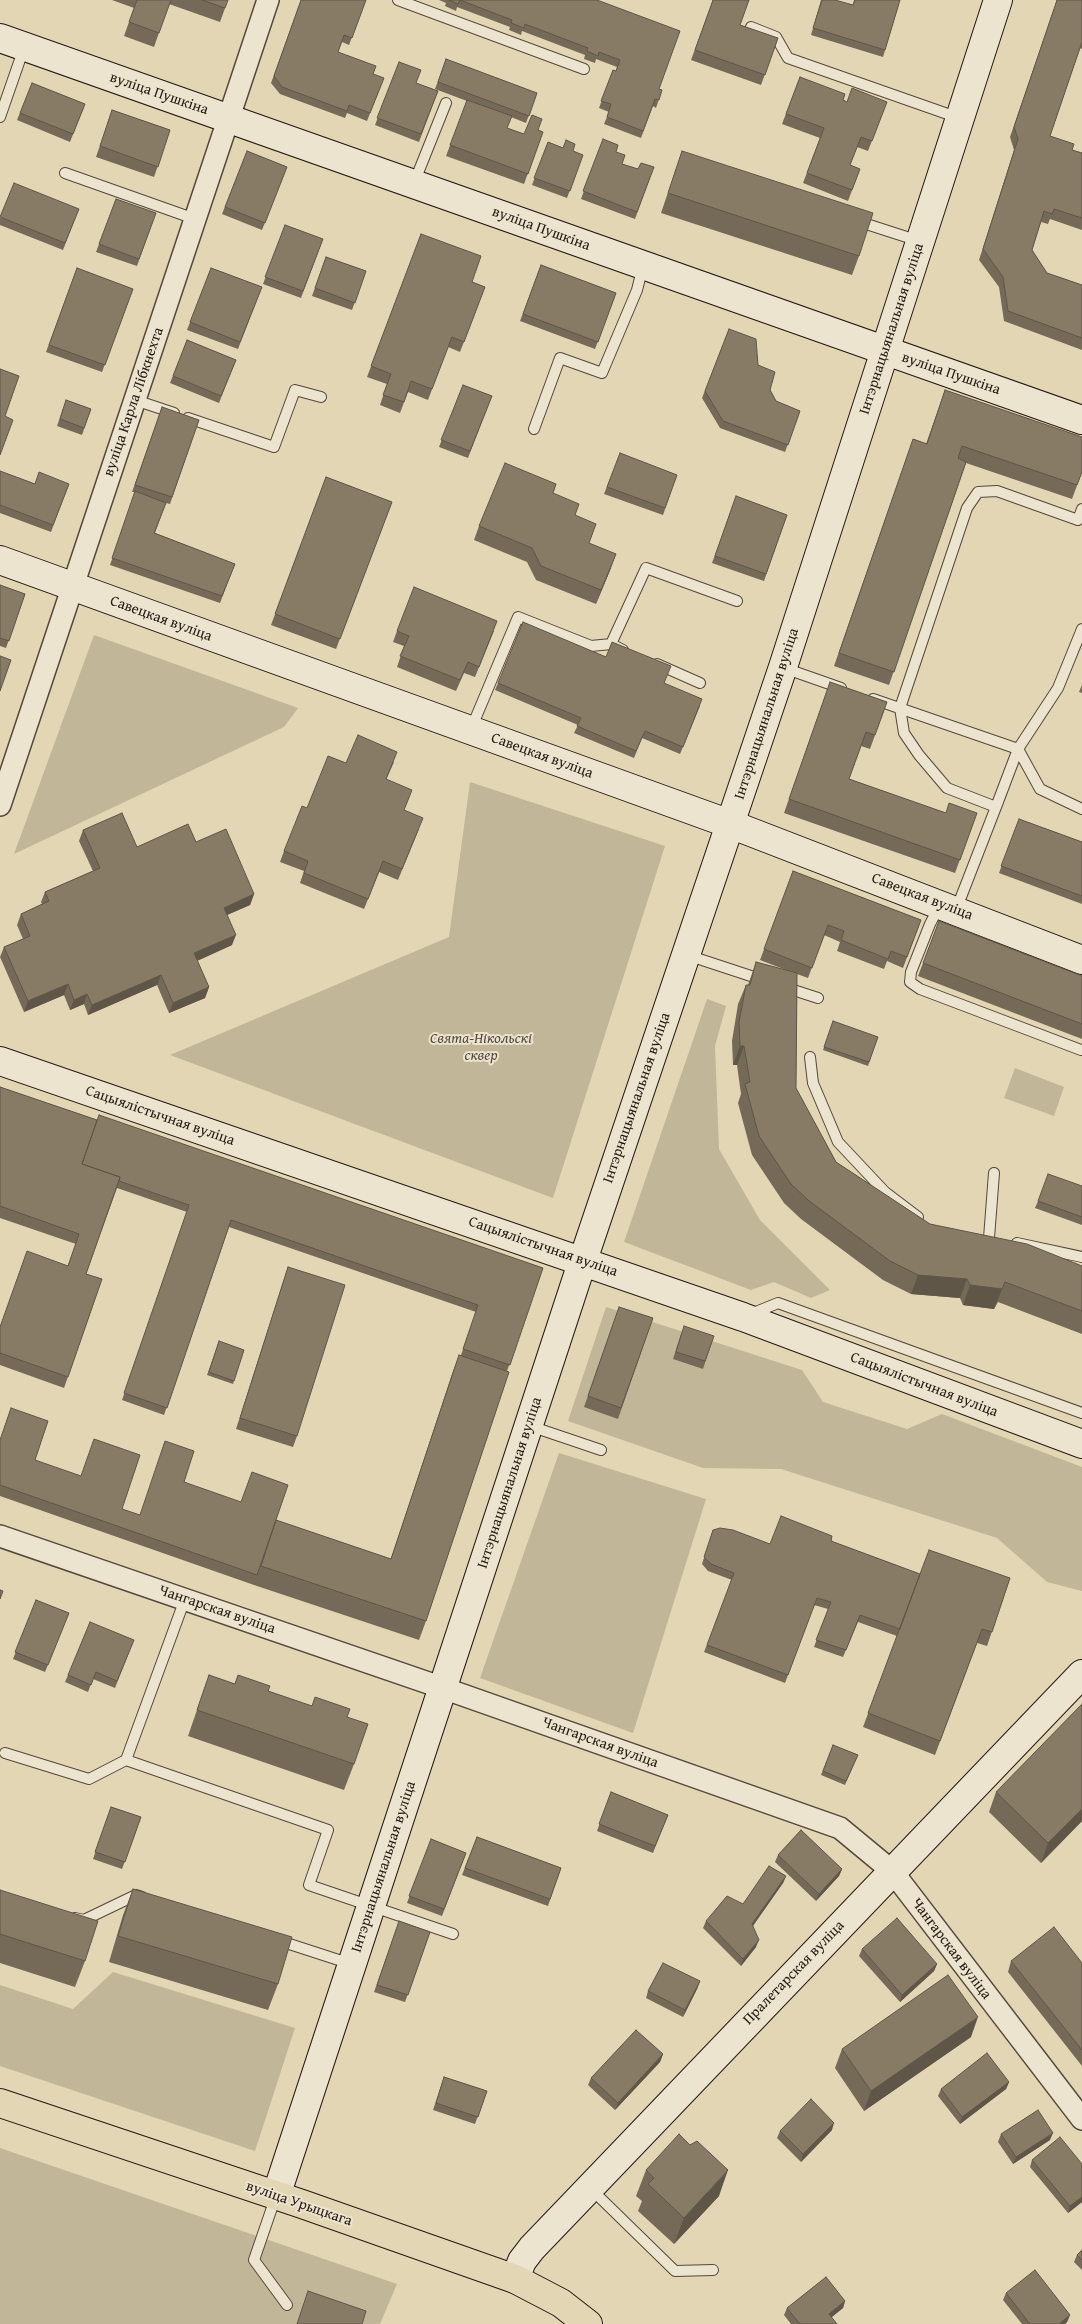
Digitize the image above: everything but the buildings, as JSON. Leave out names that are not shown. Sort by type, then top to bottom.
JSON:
[{"type":"main road","name":"Інтэрнацыянальная вуліца","points":[[276,2196],[583,1260],[783,667],[998,0]]},
{"type":"main road","name":"вуліца Пушкіна","points":[[12,43],[1082,420]]},
{"type":"main road","name":"Савецкая вуліца","points":[[0,560],[730,824],[1082,960]]},
{"type":"main road","name":"Сацыялістычная вуліца","points":[[0,1061],[583,1260],[743,1317],[1082,1444]]},
{"type":"main road","name":"Пралетарская вуліца","points":[[516,2279],[522,2261],[532,2248],[1082,1674]]},
{"type":"main road","name":"вуліца Урыцкага","points":[[0,2103],[516,2279],[561,2303],[588,2324]]},
{"type":"street","name":"вуліца Карла Лібкнехта","points":[[0,805],[268,0]]},
{"type":"street","name":"Чангарская вуліца","points":[[0,1536],[443,1688],[840,1828],[892,1871],[1081,2114]]},
{"type":"lane","points":[[398,0],[584,69]]},
{"type":"lane","points":[[751,27],[776,37],[788,58],[960,118]]},
{"type":"lane","points":[[0,117],[12,43]]},
{"type":"lane","points":[[414,184],[446,103]]},
{"type":"lane","points":[[66,173],[195,219]]},
{"type":"lane","points":[[846,217],[920,242]]},
{"type":"lane","points":[[534,429],[560,358],[602,373],[637,290],[644,265]]},
{"type":"lane","points":[[135,400],[274,447],[295,390],[321,397]]},
{"type":"lane","points":[[996,807],[948,788],[919,755],[904,733],[900,708],[967,508],[978,492],[997,491],[1080,522],[1082,509]]},
{"type":"lane","points":[[611,644],[646,568],[737,601]]},
{"type":"lane","points":[[471,730],[518,617],[591,646],[611,644],[629,652]]},
{"type":"lane","points":[[1081,1050],[920,989],[910,982],[911,972],[930,924],[948,907],[996,807],[1018,749],[1058,688],[1082,629]]},
{"type":"lane","points":[[646,660],[700,683]]},
{"type":"lane","points":[[783,667],[1018,749],[1040,789],[1082,809]]},
{"type":"lane","points":[[686,954],[818,998]]},
{"type":"lane","points":[[810,1057],[812,1083],[838,1142],[885,1192],[926,1224]]},
{"type":"lane","points":[[994,1173],[994,1239],[1082,1256]]},
{"type":"lane","points":[[743,1317],[778,1303],[1082,1413]]},
{"type":"lane","points":[[529,1426],[601,1450]]},
{"type":"lane","points":[[5,1753],[89,1778],[126,1760],[185,1599]]},
{"type":"lane","points":[[126,1760],[328,1830],[309,1885],[452,1934]]},
{"type":"lane","points":[[65,1915],[84,1920],[136,1895],[155,1901]]},
{"type":"lane","points":[[265,1936],[352,1964]]},
{"type":"lane","points":[[589,2188],[675,2271],[713,2270]]},
{"type":"lane","points":[[276,2196],[254,2260],[287,2305]]},
{"type":"green space","points":[[94,635],[298,708],[284,727],[14,854]]},
{"type":"green space","name":"Свята-Нікольскі сквер","points":[[470,782],[665,846],[553,1198],[170,1055],[449,937]]},
{"type":"green space","points":[[707,999],[726,1006],[715,1046],[719,1149],[760,1220],[830,1290],[811,1298],[774,1282],[751,1290],[624,1242]]},
{"type":"green space","points":[[1015,1068],[1064,1087],[1054,1116],[1004,1098]]},
{"type":"green space","points":[[606,1307],[802,1370],[823,1402],[907,1429],[942,1414],[1082,1467],[1082,1591],[1047,1582],[997,1538],[781,1469],[703,1468],[568,1421]]},
{"type":"green space","points":[[559,1453],[706,1499],[633,1733],[480,1678]]},
{"type":"green space","points":[[113,1972],[295,2028],[255,2151],[0,2066],[0,1985],[73,2009]]},
{"type":"green space","points":[[0,2148],[397,2284],[380,2324],[0,2324]]}]
